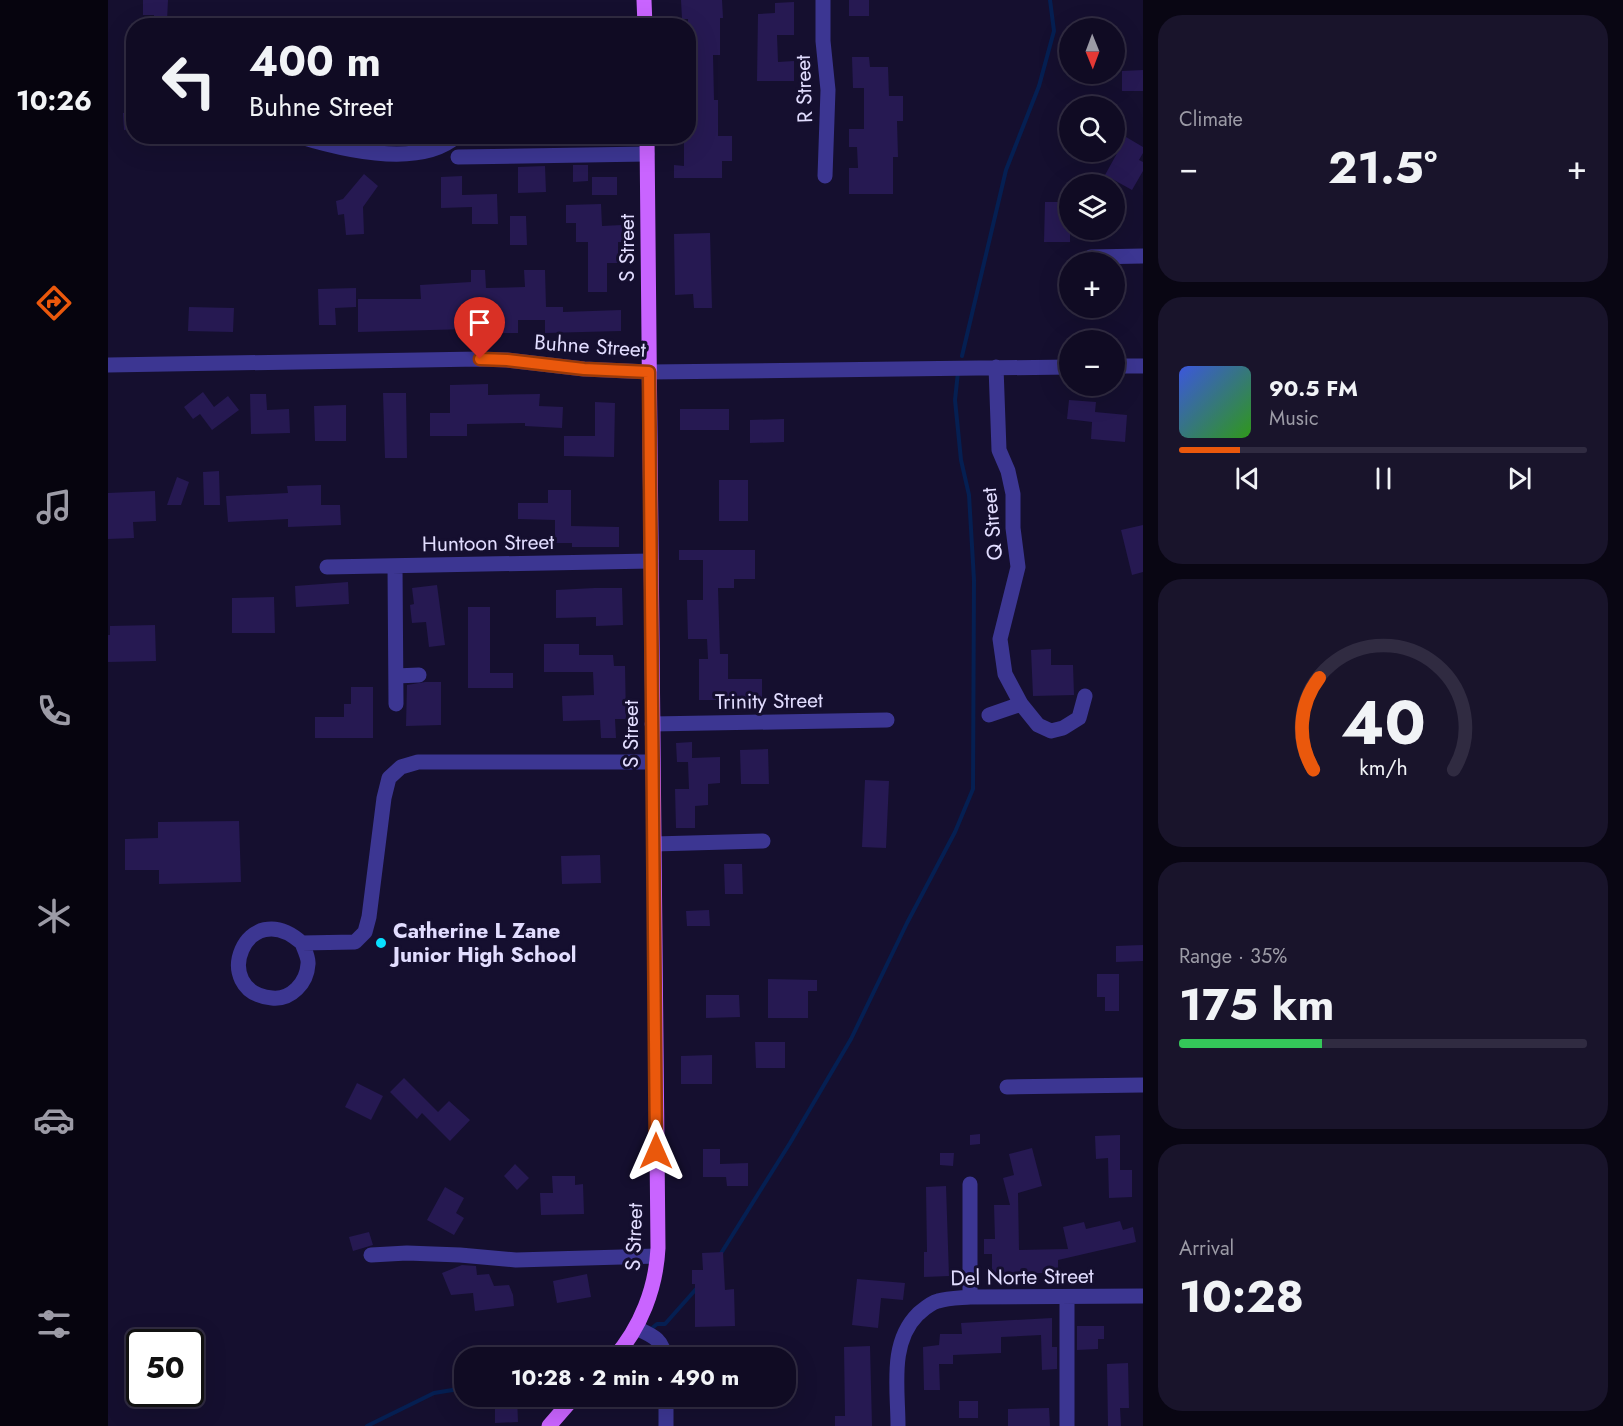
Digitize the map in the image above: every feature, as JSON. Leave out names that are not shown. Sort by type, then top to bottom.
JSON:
[{"type":"main road","points":[[644,0],[645,18]]},
{"type":"main road","name":"S Street","points":[[622,1347],[636,1328],[649,1297],[654,1281],[657,1256],[647,144]]},
{"type":"main road","points":[[549,1426],[565,1407]]},
{"type":"street","name":"R Street","points":[[823,0],[823,41],[828,90],[825,176]]},
{"type":"street","points":[[323,144],[390,153],[419,153],[434,150],[444,144]]},
{"type":"street","points":[[458,157],[647,154]]},
{"type":"street","points":[[1125,256],[1143,256]]},
{"type":"street","name":"Buhne Street","points":[[108,365],[487,359],[584,369],[649,372],[1059,367]]},
{"type":"street","points":[[1125,366],[1143,366]]},
{"type":"street","name":"Q Street","points":[[996,368],[999,450],[1008,471],[1013,494],[1013,528],[1018,567],[999,639],[1005,674],[1021,704],[1038,725],[1051,731],[1063,728],[1078,718],[1085,696]]},
{"type":"street","name":"Huntoon Street","points":[[327,567],[651,561]]},
{"type":"street","points":[[395,566],[396,704]]},
{"type":"street","points":[[396,676],[419,675]]},
{"type":"street","points":[[989,715],[1021,704]]},
{"type":"street","name":"Trinity Street","points":[[652,724],[887,720]]},
{"type":"street","points":[[302,942],[309,962],[306,978],[291,994],[276,999],[261,997],[248,989],[242,981],[238,966],[240,951],[249,937],[258,932],[274,928],[290,932],[302,942],[355,942],[365,932],[369,917],[384,798],[389,778],[401,767],[418,762],[652,762]]},
{"type":"street","points":[[654,844],[763,841]]},
{"type":"street","points":[[1007,1087],[1143,1085]]},
{"type":"street","points":[[970,1185],[970,1297]]},
{"type":"street","points":[[371,1255],[439,1254],[516,1260],[657,1256]]},
{"type":"street","name":"Del Norte Street","points":[[898,1426],[899,1347],[911,1323],[934,1302],[970,1297],[1143,1296]]},
{"type":"street","points":[[1067,1297],[1067,1426]]},
{"type":"street","points":[[636,1328],[652,1335],[662,1347]]},
{"type":"street","points":[[666,1407],[666,1426]]},
{"type":"building","points":[[143,0],[168,0],[167,18],[143,15]]},
{"type":"building","points":[[681,0],[722,0],[720,55],[713,55],[714,100],[718,100],[718,136],[732,136],[732,161],[722,161],[722,178],[674,178],[674,165],[684,166],[684,144],[696,144],[696,18],[682,18]]},
{"type":"building","points":[[849,0],[869,0],[869,16],[849,16]]},
{"type":"building","points":[[794,2],[794,35],[777,35],[778,62],[794,61],[794,81],[757,81],[758,14],[775,13],[775,3]]},
{"type":"building","points":[[852,57],[869,57],[870,67],[888,67],[889,96],[903,96],[903,121],[897,121],[898,157],[893,157],[893,194],[849,194],[849,168],[858,168],[857,147],[849,147],[849,129],[864,129],[864,88],[853,88]]},
{"type":"building","points":[[1143,70],[1143,91],[1122,91],[1122,84],[1125,84],[1125,71]]},
{"type":"building","points":[[123,113],[126,113],[126,130],[124,130]]},
{"type":"building","points":[[1126,137],[1143,147],[1139,160],[1143,162],[1143,171],[1132,190],[1125,186],[1125,174],[1106,174],[1112,162],[1125,162]]},
{"type":"building","points":[[573,165],[588,165],[588,181],[573,182]]},
{"type":"building","points":[[545,166],[546,192],[518,193],[518,167]]},
{"type":"building","points":[[364,174],[378,186],[363,207],[364,234],[346,235],[344,214],[338,215],[336,201],[343,199]]},
{"type":"building","points":[[462,176],[462,195],[497,194],[498,224],[472,224],[472,207],[441,208],[441,177]]},
{"type":"building","points":[[592,177],[617,177],[617,195],[592,195]]},
{"type":"building","points":[[1045,202],[1059,202],[1059,240],[1070,240],[1070,242],[1044,242]]},
{"type":"building","points":[[601,204],[602,226],[622,225],[622,242],[618,242],[618,263],[607,263],[607,292],[588,292],[588,242],[576,242],[576,223],[566,223],[566,205]]},
{"type":"building","points":[[510,216],[526,216],[527,245],[510,245]]},
{"type":"building","points":[[710,233],[712,308],[694,308],[693,294],[675,295],[674,234]]},
{"type":"building","points":[[471,270],[485,270],[486,288],[525,287],[524,270],[545,270],[546,307],[563,307],[563,312],[621,310],[621,331],[545,333],[545,320],[518,320],[518,333],[493,333],[493,321],[467,322],[468,329],[358,332],[358,299],[421,299],[420,285],[471,282]]},
{"type":"building","points":[[356,288],[356,307],[335,308],[336,325],[319,325],[318,289]]},
{"type":"building","points":[[189,307],[234,308],[233,332],[188,331]]},
{"type":"building","points":[[488,384],[488,395],[540,394],[539,406],[563,407],[562,428],[525,426],[525,423],[467,424],[467,436],[430,436],[430,413],[450,413],[450,385]]},
{"type":"building","points":[[203,392],[214,407],[228,396],[239,410],[212,430],[200,414],[193,419],[184,407]]},
{"type":"building","points":[[383,393],[406,393],[407,458],[385,458]]},
{"type":"building","points":[[250,394],[266,394],[267,410],[289,409],[290,433],[251,434]]},
{"type":"building","points":[[1069,400],[1096,402],[1095,412],[1127,415],[1125,442],[1091,439],[1092,422],[1067,419]]},
{"type":"building","points":[[595,402],[615,403],[614,457],[564,456],[564,436],[595,436]]},
{"type":"building","points":[[346,405],[346,441],[315,441],[314,406]]},
{"type":"building","points":[[680,409],[729,409],[729,430],[680,430]]},
{"type":"building","points":[[784,419],[784,442],[750,443],[750,420]]},
{"type":"building","points":[[219,471],[220,505],[204,505],[203,472]]},
{"type":"building","points":[[177,477],[189,482],[181,505],[167,505]]},
{"type":"building","points":[[719,480],[748,480],[748,521],[719,521]]},
{"type":"building","points":[[321,485],[321,505],[340,505],[341,525],[288,527],[288,519],[228,522],[226,496],[288,493],[287,486]]},
{"type":"building","points":[[548,490],[571,490],[571,526],[619,527],[619,547],[572,547],[572,543],[555,543],[555,520],[518,519],[518,503],[548,503]]},
{"type":"building","points":[[155,491],[156,521],[133,522],[134,538],[108,539],[108,493]]},
{"type":"building","points":[[1143,525],[1143,572],[1132,575],[1121,530]]},
{"type":"building","points":[[679,550],[755,550],[755,579],[734,579],[734,588],[718,588],[720,654],[728,654],[728,679],[762,679],[762,700],[699,700],[699,659],[708,659],[707,639],[688,639],[687,600],[703,600],[703,560],[679,560]]},
{"type":"building","points":[[348,582],[349,604],[296,607],[295,586]]},
{"type":"building","points":[[437,585],[445,645],[429,647],[426,622],[412,623],[410,605],[414,604],[412,588]]},
{"type":"building","points":[[622,588],[623,625],[596,626],[596,617],[556,618],[556,590]]},
{"type":"building","points":[[274,597],[275,633],[232,633],[232,598]]},
{"type":"building","points":[[468,607],[490,607],[490,673],[513,673],[513,688],[468,688]]},
{"type":"building","points":[[155,625],[156,661],[108,662],[110,626]]},
{"type":"building","points":[[544,644],[579,644],[579,655],[613,655],[614,666],[625,666],[626,719],[615,719],[616,738],[601,738],[600,720],[563,721],[562,696],[594,695],[593,672],[544,672]]},
{"type":"building","points":[[1051,649],[1051,665],[1073,665],[1074,695],[1033,696],[1031,650]]},
{"type":"building","points":[[441,682],[441,725],[406,726],[407,685]]},
{"type":"building","points":[[351,687],[373,687],[373,738],[315,738],[315,717],[344,717],[344,704],[351,704]]},
{"type":"building","points":[[692,742],[692,758],[720,757],[720,783],[708,784],[708,805],[695,806],[695,828],[676,828],[675,789],[689,789],[688,762],[677,762],[676,743]]},
{"type":"building","points":[[768,749],[769,784],[741,784],[740,750]]},
{"type":"building","points":[[865,780],[889,781],[886,848],[862,847]]},
{"type":"building","points":[[239,821],[241,882],[159,884],[159,870],[125,870],[125,839],[158,838],[158,822]]},
{"type":"building","points":[[600,855],[601,883],[562,884],[561,856]]},
{"type":"building","points":[[724,864],[742,864],[743,894],[725,894]]},
{"type":"building","points":[[709,910],[710,926],[687,926],[686,911]]},
{"type":"building","points":[[1143,945],[1143,961],[1116,962],[1116,946]]},
{"type":"building","points":[[1097,974],[1119,974],[1119,1011],[1105,1011],[1105,997],[1097,997]]},
{"type":"building","points":[[768,979],[817,980],[817,991],[808,991],[808,1018],[768,1018]]},
{"type":"building","points":[[706,995],[739,995],[740,1017],[706,1018]]},
{"type":"building","points":[[755,1042],[785,1042],[785,1068],[756,1068]]},
{"type":"building","points":[[712,1055],[712,1084],[681,1084],[681,1056]]},
{"type":"building","points":[[404,1078],[438,1112],[449,1101],[470,1120],[450,1141],[422,1113],[417,1119],[390,1092]]},
{"type":"building","points":[[357,1083],[383,1096],[371,1120],[345,1107]]},
{"type":"building","points":[[980,1134],[980,1144],[970,1145],[970,1135]]},
{"type":"building","points":[[1120,1135],[1120,1170],[1132,1170],[1132,1197],[1109,1198],[1108,1158],[1096,1159],[1095,1136]]},
{"type":"building","points":[[1032,1148],[1042,1186],[1018,1193],[1019,1250],[1068,1249],[1063,1227],[1084,1222],[1086,1229],[1120,1221],[1123,1230],[1133,1227],[1136,1242],[1058,1260],[1058,1273],[992,1273],[992,1254],[984,1254],[984,1239],[995,1239],[994,1205],[1010,1205],[1003,1178],[1014,1175],[1009,1154]]},
{"type":"building","points":[[703,1149],[720,1149],[720,1164],[748,1163],[748,1186],[727,1186],[726,1177],[703,1177]]},
{"type":"building","points":[[940,1153],[954,1153],[953,1166],[940,1165]]},
{"type":"building","points":[[515,1164],[529,1178],[517,1190],[504,1176]]},
{"type":"building","points":[[552,1176],[575,1176],[575,1185],[583,1184],[584,1214],[541,1215],[540,1193],[553,1193]]},
{"type":"building","points":[[946,1186],[949,1276],[924,1277],[924,1252],[927,1252],[926,1187]]},
{"type":"building","points":[[445,1187],[464,1198],[456,1213],[464,1218],[454,1235],[427,1220]]},
{"type":"building","points":[[369,1232],[373,1245],[353,1251],[349,1237]]},
{"type":"building","points":[[723,1252],[725,1290],[734,1289],[735,1326],[695,1327],[695,1284],[692,1284],[692,1270],[703,1270],[702,1253]]},
{"type":"building","points":[[462,1265],[476,1266],[477,1275],[489,1274],[494,1286],[509,1285],[514,1306],[475,1311],[473,1293],[451,1295],[442,1273]]},
{"type":"building","points":[[587,1274],[591,1297],[557,1303],[553,1281]]},
{"type":"building","points":[[857,1279],[905,1283],[903,1300],[881,1298],[878,1328],[852,1325]]},
{"type":"building","points":[[1052,1318],[1052,1347],[1057,1347],[1057,1369],[1042,1370],[1041,1335],[1001,1337],[1001,1353],[953,1355],[953,1364],[939,1364],[940,1390],[924,1390],[923,1347],[939,1345],[940,1334],[962,1334],[961,1323]]},
{"type":"building","points":[[1077,1326],[1104,1326],[1104,1339],[1098,1339],[1098,1349],[1077,1350]]},
{"type":"building","points":[[870,1346],[872,1426],[835,1426],[835,1416],[845,1416],[844,1347]]},
{"type":"building","points":[[1128,1363],[1129,1408],[1120,1408],[1121,1426],[1108,1426],[1107,1364]]},
{"type":"building","points":[[959,1401],[978,1401],[978,1418],[959,1418]]},
{"type":"building","points":[[495,1407],[517,1407],[518,1422],[495,1423]]},
{"type":"building","points":[[1049,1408],[1050,1426],[1008,1426],[1008,1409]]},
{"type":"waterway","points":[[962,356],[1006,170],[1039,86],[1054,31],[1050,0]]},
{"type":"waterway","points":[[720,1255],[851,1039],[907,923],[955,832],[973,789],[974,580],[969,495],[961,460],[955,400],[958,372]]},
{"type":"waterway","points":[[651,1329],[657,1324],[665,1324],[697,1288]]},
{"type":"waterway","points":[[367,1426],[434,1393],[454,1390]]},
{"type":"place","name":"Catherine L Zane Junior High School","points":[[381,943]]},
{"type":"route","points":[[480,359],[584,369],[649,372],[656,1151]]}]
